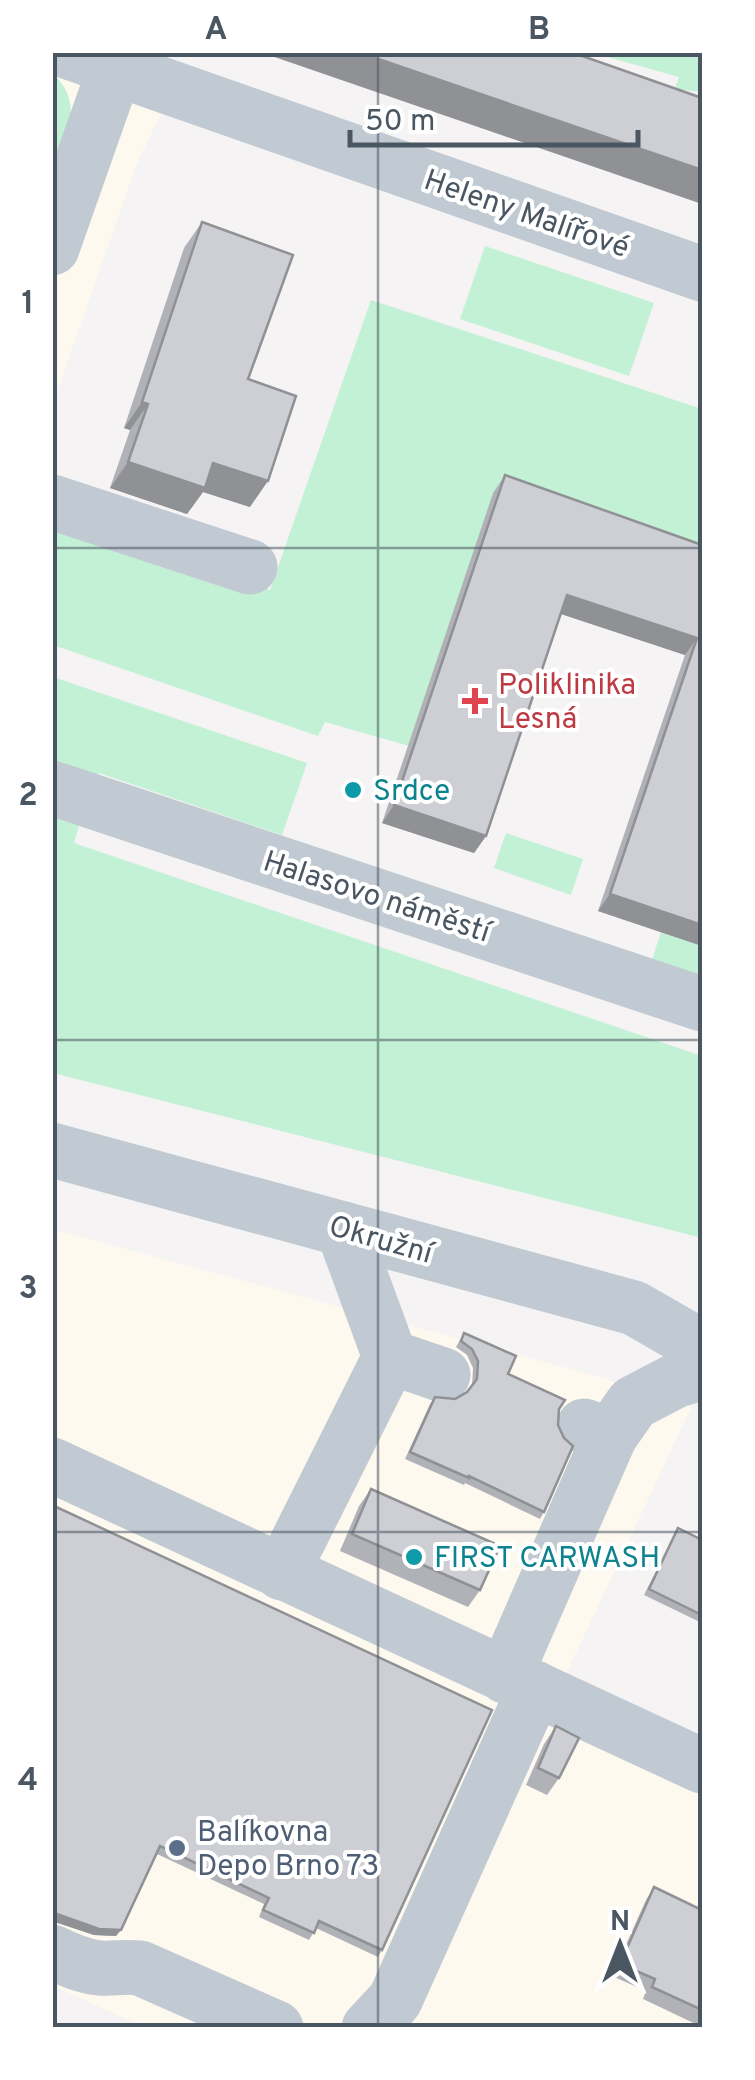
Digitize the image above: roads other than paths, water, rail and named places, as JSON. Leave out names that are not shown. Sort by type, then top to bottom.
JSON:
[{"type":"street","points":[[55,236],[91,61]]},
{"type":"street","name":"Heleny Malířové","points":[[91,61],[702,274]]},
{"type":"street","points":[[52,502],[250,567]]},
{"type":"street","name":"Halasovo náměstí","points":[[52,788],[702,1004]]},
{"type":"street","name":"Okružní","points":[[52,1150],[634,1308],[702,1346]]},
{"type":"street","points":[[282,1573],[390,1358],[343,1228]]},
{"type":"street","points":[[634,1308],[702,1315]]},
{"type":"street","points":[[390,1358],[443,1375]]},
{"type":"street","points":[[369,2028],[396,2000],[520,1682],[598,1431],[633,1403],[677,1380],[702,1374]]},
{"type":"street","points":[[52,1465],[702,1766]]},
{"type":"street","points":[[52,1952],[101,1968],[140,1968],[276,2028]]},
{"type":"place","name":"Poliklinika Lesná","points":[[475,701]]},
{"type":"place","name":"Srdce","points":[[353,790]]},
{"type":"place","name":"FIRST CARWASH","points":[[414,1557]]},
{"type":"place","name":"Balíkovna Depo Brno 73","points":[[177,1848]]}]
